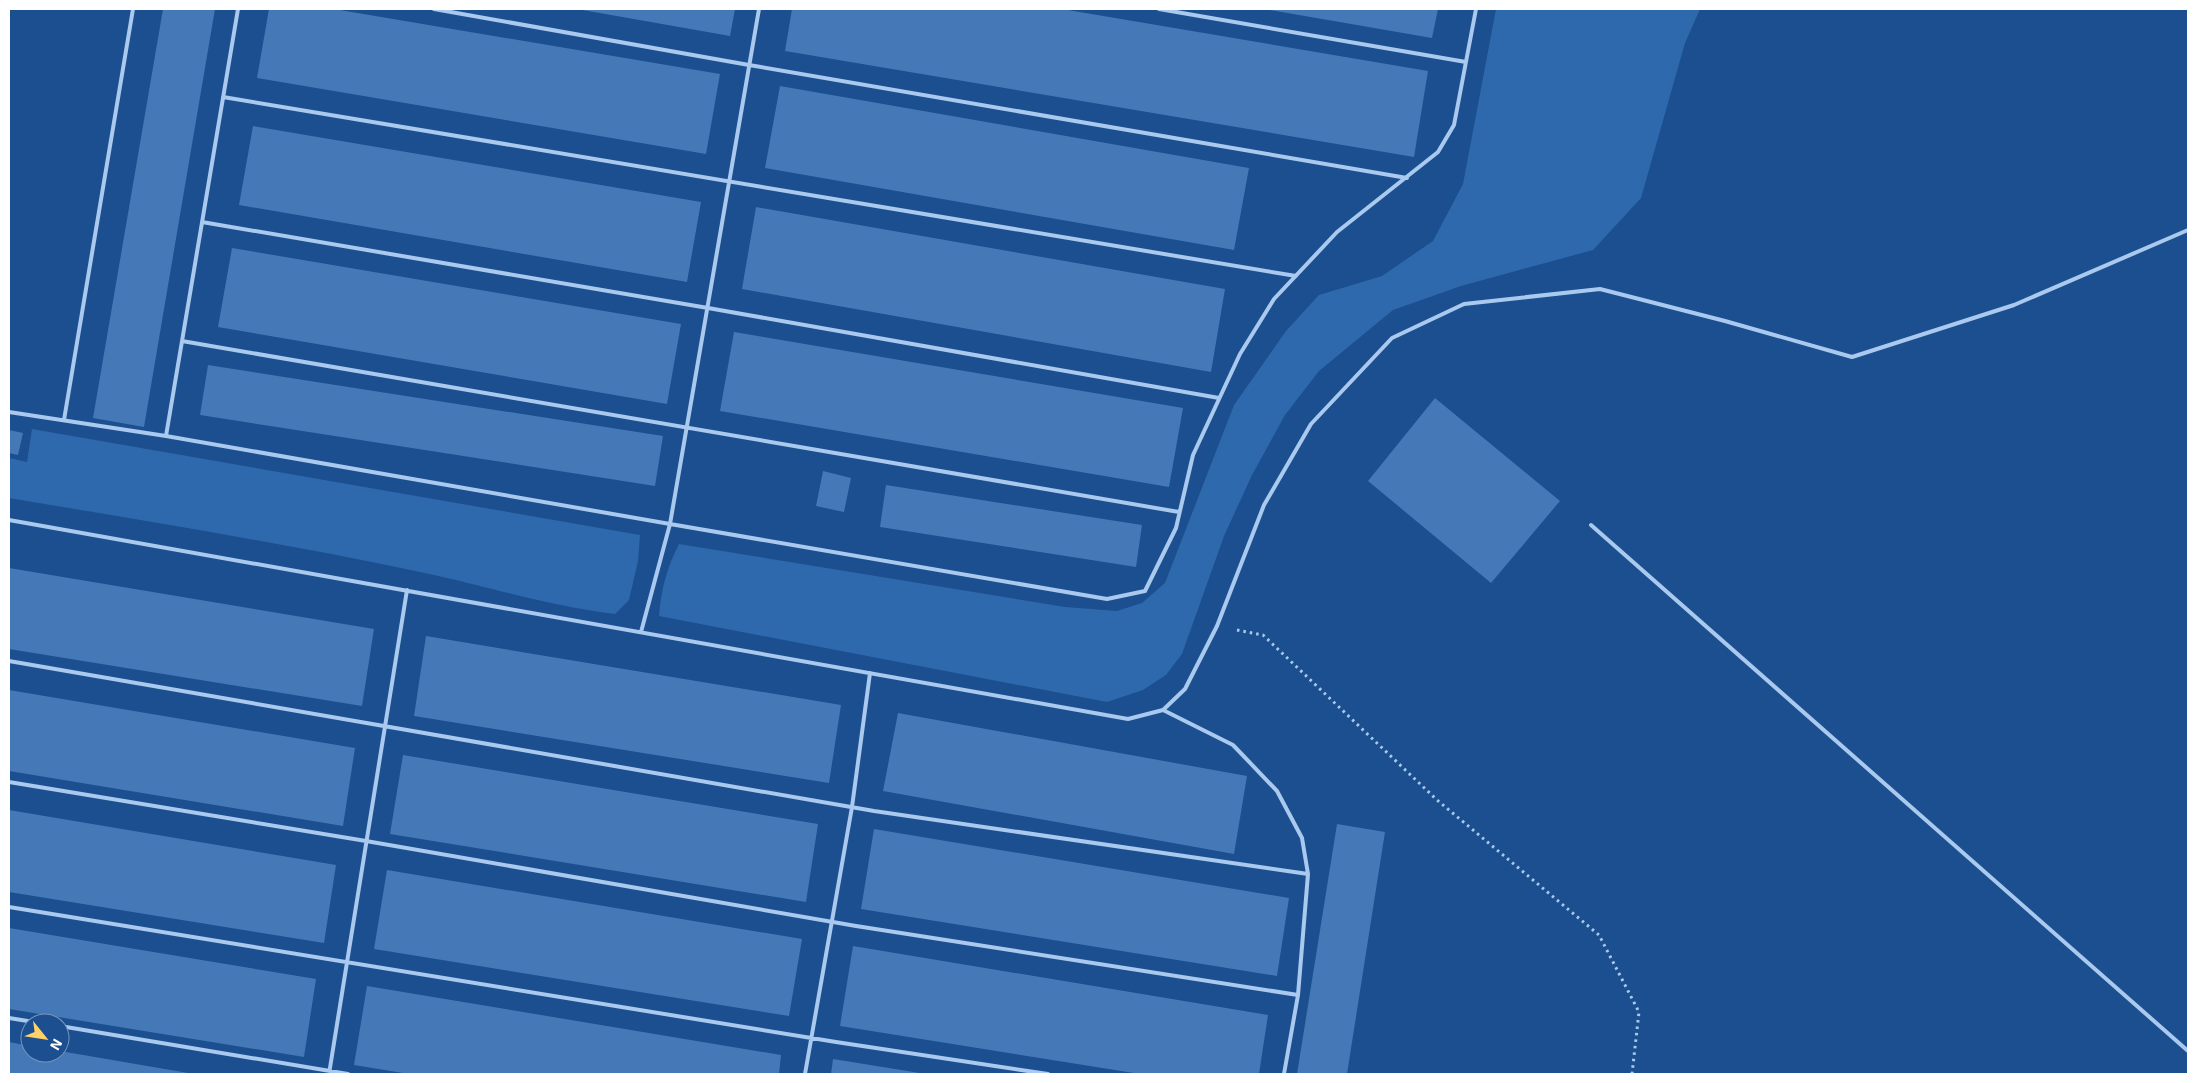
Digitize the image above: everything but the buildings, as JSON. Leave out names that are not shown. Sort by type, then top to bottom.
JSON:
[{"type":"lane","points":[[64,420],[133,9]]},
{"type":"lane","points":[[166,436],[238,9]]},
{"type":"lane","points":[[434,9],[1406,178]]},
{"type":"lane","points":[[641,632],[670,524],[759,9]]},
{"type":"lane","points":[[1159,9],[1466,62]]},
{"type":"lane","points":[[9,412],[166,436],[1107,599],[1146,591],[1176,528],[1193,456],[1240,354],[1274,299],[1337,232],[1438,152],[1454,125],[1476,9]]},
{"type":"lane","points":[[223,97],[1296,276]]},
{"type":"lane","points":[[202,222],[1220,398]]},
{"type":"lane","points":[[9,520],[1128,719],[1163,710],[1185,689],[1217,626],[1264,505],[1310,424],[1392,338],[1464,304],[1600,289],[1726,321],[1852,357],[2014,305],[2188,230]]},
{"type":"lane","points":[[182,341],[1179,512]]},
{"type":"lane","points":[[1591,525],[2188,1051]]},
{"type":"lane","points":[[329,1073],[384,725],[408,590]]},
{"type":"lane","points":[[9,661],[852,807],[1308,874]]},
{"type":"lane","points":[[805,1074],[852,807],[870,673]]},
{"type":"lane","points":[[1163,710],[1233,745],[1277,791],[1302,838],[1308,874],[1298,995],[1284,1074]]},
{"type":"lane","points":[[9,782],[366,841],[833,922],[1298,995]]},
{"type":"lane","points":[[9,907],[811,1038],[1048,1074]]},
{"type":"lane","points":[[70,1028],[329,1073],[348,1074]]},
{"type":"path","points":[[1217,626],[1263,635],[1437,800],[1599,935],[1640,1012],[1632,1074]]},
{"type":"shaded area","points":[[1496,9],[1700,9],[1685,43],[1641,198],[1593,250],[1461,286],[1393,310],[1319,371],[1285,415],[1252,475],[1224,536],[1182,654],[1166,675],[1143,690],[1107,702],[659,616],[665,579],[679,544],[1065,607],[1117,611],[1142,603],[1165,583],[1234,405],[1286,331],[1319,295],[1382,276],[1433,241],[1463,184]]},
{"type":"shaded area","points":[[32,429],[640,535],[638,561],[629,600],[615,614],[588,610],[352,558],[9,498],[9,458],[27,462]]}]
